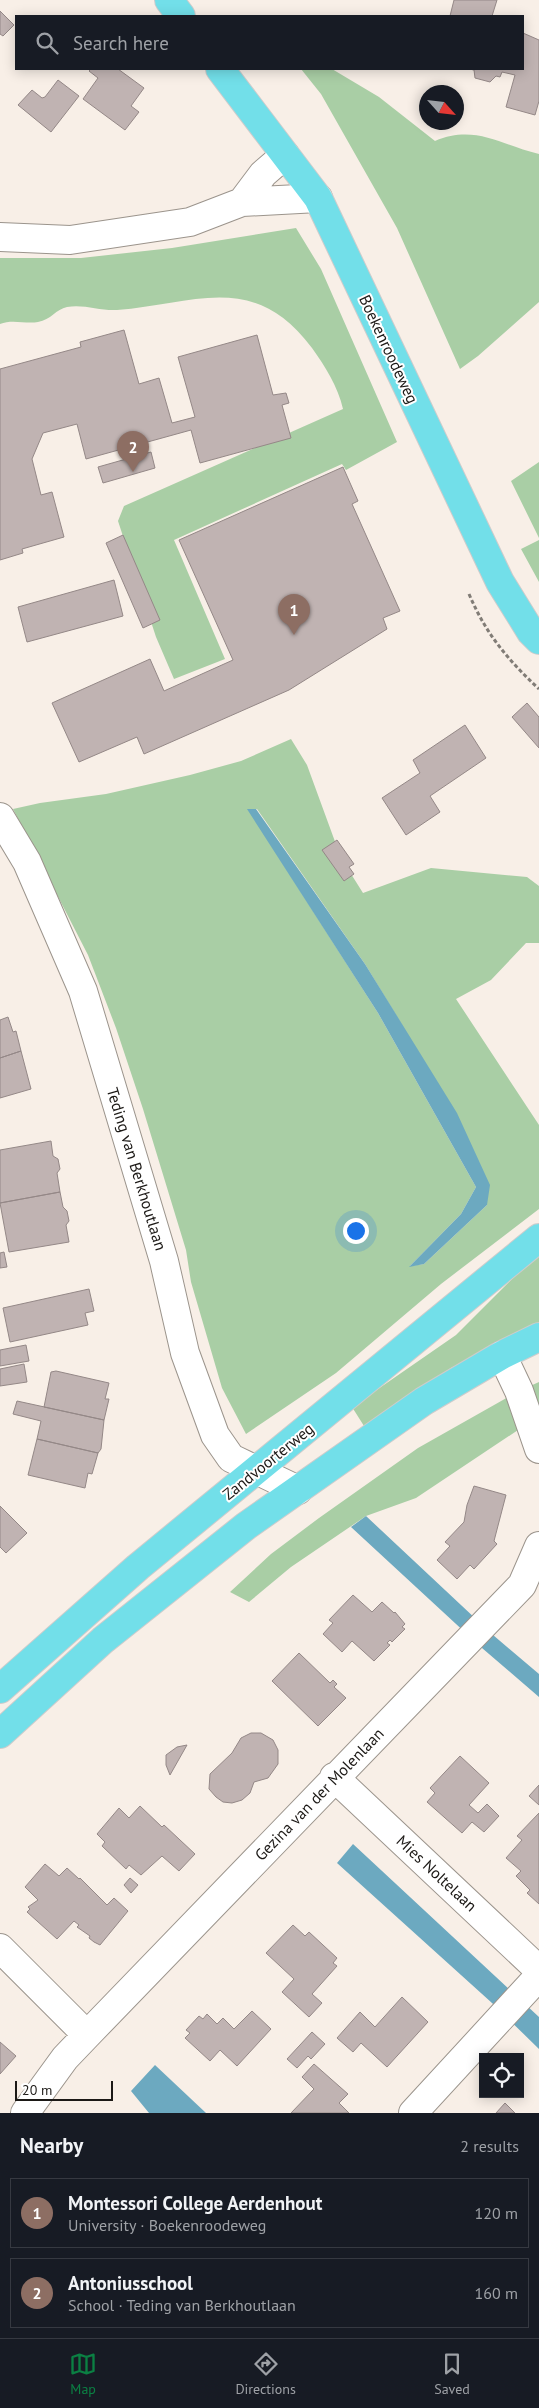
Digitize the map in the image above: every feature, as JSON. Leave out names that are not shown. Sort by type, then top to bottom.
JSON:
[{"type":"main road","points":[[169,0],[180,15]]},
{"type":"main road","name":"Boekenroodeweg","points":[[221,70],[318,198],[500,582],[531,632],[539,640]]},
{"type":"main road","name":"Zandvoorterweg","points":[[0,1689],[138,1567],[539,1238]]},
{"type":"main road","points":[[0,1734],[110,1634],[246,1526],[424,1401],[506,1364],[539,1337]]},
{"type":"street","points":[[242,202],[263,174],[286,155]]},
{"type":"street","points":[[0,237],[70,240],[190,222],[242,202],[318,198]]},
{"type":"street","name":"Teding van Berkhoutlaan","points":[[0,817],[27,862],[83,991],[164,1261],[185,1353],[215,1435],[231,1458],[258,1469],[298,1490]]},
{"type":"street","points":[[506,1364],[519,1391],[539,1449]]},
{"type":"street","name":"Gezina van der Molenlaan","points":[[25,2113],[65,2058],[334,1777],[522,1585],[539,1546]]},
{"type":"street","name":"Mies Noltelaan","points":[[334,1777],[534,1979],[413,2113]]},
{"type":"street","points":[[0,1948],[87,2035]]},
{"type":"green space","points":[[302,70],[334,70],[379,97],[435,141],[449,136],[475,135],[539,154],[539,302],[478,356],[460,369],[397,228],[321,94]]},
{"type":"green space","points":[[296,228],[321,269],[397,442],[346,470],[342,464],[174,540],[225,659],[174,679],[156,637],[118,521],[124,506],[343,409],[338,393],[317,355],[290,324],[268,308],[245,300],[222,298],[197,299],[117,310],[73,306],[63,308],[43,321],[0,324],[0,258],[81,258],[172,248]]},
{"type":"green space","points":[[539,462],[539,538],[511,481]]},
{"type":"green space","points":[[539,540],[539,582],[521,549]]},
{"type":"green space","points":[[291,739],[307,765],[341,858],[363,893],[431,868],[527,877],[539,886],[539,943],[526,943],[491,980],[456,999],[539,1125],[539,1209],[441,1284],[336,1373],[246,1434],[222,1388],[191,1282],[186,1250],[116,1028],[88,955],[13,809],[40,803],[106,794],[241,761]],"holes":[[[248,809],[257,809],[365,964],[402,1025],[487,1205],[424,1264],[410,1266],[461,1214],[476,1187],[378,1013]]]},
{"type":"green space","points":[[539,1255],[539,1325],[451,1368],[364,1426],[352,1407],[456,1335],[526,1265]]},
{"type":"green space","points":[[539,1382],[539,1416],[416,1498],[366,1516],[291,1567],[249,1602],[230,1592],[271,1554],[418,1448],[519,1391]]},
{"type":"water","points":[[247,809],[256,809],[365,964],[457,1113],[490,1185],[487,1205],[424,1264],[409,1267],[461,1214],[476,1187],[378,1013]]},
{"type":"water","points":[[366,1516],[493,1635],[539,1674],[539,1697],[482,1648],[351,1527]]},
{"type":"water","points":[[353,1844],[539,2017],[539,2049],[492,2003],[337,1863]]},
{"type":"water","points":[[155,2065],[206,2113],[149,2113],[131,2091]]},
{"type":"building","points":[[454,0],[497,0],[492,15],[450,15]]},
{"type":"building","points":[[0,11],[14,25],[3,36],[0,34]]},
{"type":"building","points":[[524,33],[539,40],[539,101],[535,115],[506,107],[515,75],[502,72],[500,77],[496,76],[490,82],[475,78],[474,70],[524,70]]},
{"type":"building","points":[[119,70],[144,88],[131,106],[139,112],[125,130],[83,99],[98,78],[89,71]]},
{"type":"building","points":[[58,80],[79,96],[51,132],[18,105],[32,90],[42,98],[45,97]]},
{"type":"building","points":[[124,330],[139,384],[159,378],[172,423],[195,417],[178,357],[257,335],[273,395],[286,393],[289,403],[282,405],[291,438],[200,463],[191,430],[86,459],[77,424],[43,433],[32,459],[41,495],[52,492],[64,537],[22,549],[23,553],[0,560],[0,369],[81,347],[80,342]]},
{"type":"building","points":[[151,452],[155,468],[103,483],[98,467]]},
{"type":"building","points":[[343,467],[358,501],[352,504],[400,611],[383,618],[387,629],[289,690],[144,754],[137,737],[79,762],[52,703],[150,659],[164,691],[233,660],[179,540]]},
{"type":"building","points":[[123,535],[160,620],[143,628],[106,543]]},
{"type":"building","points":[[114,580],[123,616],[27,642],[18,607]]},
{"type":"building","points":[[527,703],[539,717],[539,748],[512,717]]},
{"type":"building","points":[[465,725],[486,758],[430,796],[440,812],[406,835],[382,798],[420,773],[413,760]]},
{"type":"building","points":[[337,840],[354,864],[349,867],[354,874],[344,881],[322,850]]},
{"type":"building","points":[[8,1017],[13,1032],[16,1031],[21,1051],[0,1058],[0,1020]]},
{"type":"building","points":[[21,1051],[31,1089],[0,1098],[0,1058]]},
{"type":"building","points":[[51,1141],[53,1156],[58,1159],[60,1169],[57,1173],[60,1192],[0,1203],[0,1150]]},
{"type":"building","points":[[60,1192],[63,1207],[67,1211],[69,1221],[66,1225],[69,1242],[9,1252],[0,1203]]},
{"type":"building","points":[[4,1252],[7,1267],[0,1268],[0,1253]]},
{"type":"building","points":[[89,1289],[94,1311],[85,1313],[88,1325],[10,1342],[3,1308]]},
{"type":"building","points":[[26,1345],[29,1361],[0,1366],[0,1350]]},
{"type":"building","points":[[24,1364],[27,1382],[0,1386],[0,1369]]},
{"type":"building","points":[[56,1371],[109,1383],[105,1399],[109,1399],[104,1420],[44,1407],[51,1372]]},
{"type":"building","points":[[17,1401],[104,1420],[101,1449],[98,1453],[37,1439],[41,1421],[13,1414]]},
{"type":"building","points":[[37,1439],[98,1453],[92,1474],[88,1473],[85,1488],[28,1475]]},
{"type":"building","points":[[474,1486],[506,1495],[494,1541],[497,1544],[474,1569],[470,1565],[457,1579],[437,1560],[450,1546],[445,1542],[464,1522],[467,1505]]},
{"type":"building","points":[[0,1506],[27,1533],[6,1553],[0,1547]]},
{"type":"building","points":[[353,1595],[372,1612],[382,1602],[395,1612],[405,1624],[402,1627],[405,1629],[392,1642],[390,1640],[387,1643],[390,1645],[374,1661],[352,1641],[342,1652],[323,1634],[333,1623],[329,1620]]},
{"type":"building","points":[[299,1653],[330,1683],[333,1680],[337,1684],[334,1687],[346,1698],[318,1726],[272,1681]]},
{"type":"building","points":[[251,1733],[261,1733],[273,1740],[278,1750],[278,1764],[268,1778],[254,1782],[250,1793],[242,1800],[232,1803],[223,1802],[209,1789],[210,1774],[232,1753],[241,1738]]},
{"type":"building","points":[[187,1745],[170,1775],[166,1765],[166,1755],[177,1747]]},
{"type":"building","points":[[460,1756],[489,1783],[469,1805],[478,1813],[487,1804],[499,1816],[484,1832],[472,1822],[462,1833],[427,1802],[435,1793],[430,1788]]},
{"type":"building","points":[[539,1785],[539,1805],[529,1796]]},
{"type":"building","points":[[140,1806],[195,1854],[179,1871],[162,1856],[141,1875],[129,1865],[126,1869],[102,1846],[105,1842],[97,1834],[119,1808],[129,1818]]},
{"type":"building","points":[[539,1813],[539,1904],[527,1893],[530,1890],[516,1876],[521,1871],[506,1858],[522,1840],[517,1836]]},
{"type":"building","points":[[45,1864],[59,1876],[67,1868],[107,1905],[114,1898],[128,1911],[100,1945],[77,1927],[79,1925],[74,1921],[57,1939],[27,1912],[30,1909],[28,1907],[38,1900],[25,1887]]},
{"type":"building","points":[[130,1878],[138,1885],[131,1893],[124,1885]]},
{"type":"building","points":[[293,1925],[305,1936],[309,1932],[337,1958],[333,1963],[337,1966],[312,1994],[322,2003],[309,2017],[282,1992],[294,1979],[266,1953]]},
{"type":"building","points":[[402,1997],[428,2022],[387,2067],[361,2043],[353,2052],[337,2038],[360,2012],[375,2027]]},
{"type":"building","points":[[252,2011],[271,2029],[237,2066],[220,2050],[210,2061],[185,2038],[190,2033],[186,2030],[199,2016],[203,2019],[207,2014],[217,2024],[223,2018],[234,2029]]},
{"type":"building","points":[[312,2032],[325,2044],[311,2059],[308,2056],[297,2068],[287,2059]]},
{"type":"building","points":[[0,2042],[16,2056],[0,2074]]},
{"type":"building","points":[[314,2064],[348,2094],[339,2103],[349,2113],[291,2113],[314,2089],[302,2077]]},
{"type":"building","points":[[505,2103],[515,2113],[496,2113]]},
{"type":"place","name":"Antoniusschool","points":[[133,472]]},
{"type":"place","name":"Montessori College Aerdenhout","points":[[294,635]]}]
